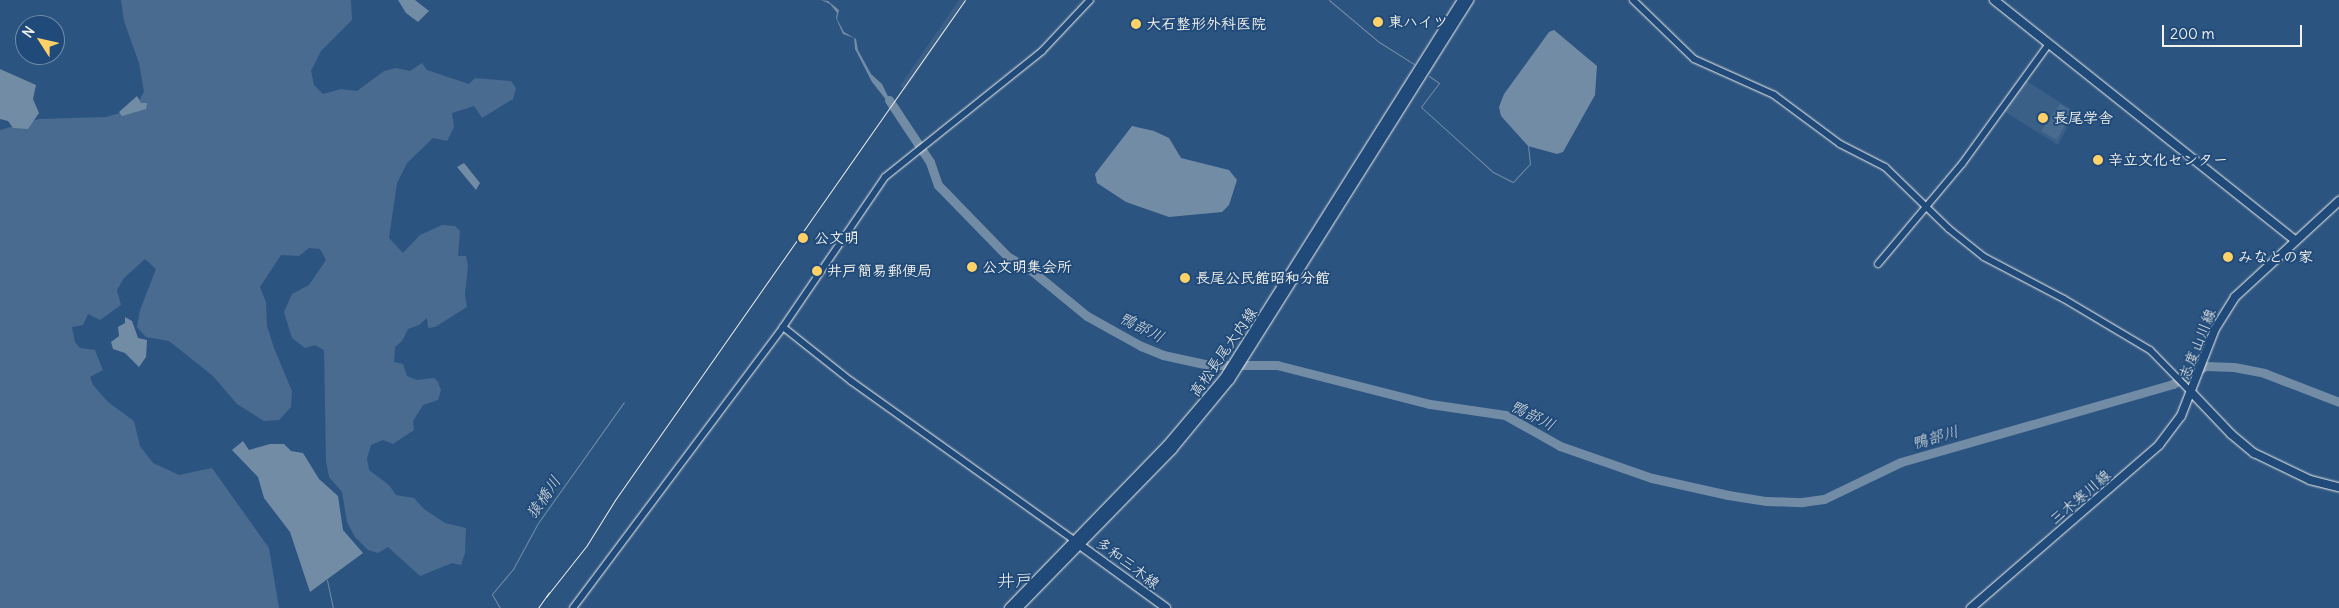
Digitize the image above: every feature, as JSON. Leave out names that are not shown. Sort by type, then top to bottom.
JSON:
[{"type":"main road","name":"高松長尾大内線","points":[[1254,340],[1462,0]]},
{"type":"main road","name":"高松長尾大内線","points":[[1018,608],[1168,446],[1227,379],[1254,340],[1469,0]]},
{"type":"main road","points":[[1994,0],[2295,240],[2339,201]]},
{"type":"main road","name":"志度山川線","points":[[2295,240],[2235,297],[2219,320],[2192,393],[2231,434],[2254,453],[2310,480],[2339,487]]},
{"type":"main road","name":"三木寒川線","points":[[1971,608],[2159,445],[2178,421],[2192,393]]},
{"type":"main road","name":"高松長尾大内線","points":[[1009,608],[1078,543]]},
{"type":"main road","name":"多和三木線","points":[[1078,543],[1166,608]]},
{"type":"street","points":[[573,608],[784,327],[884,177],[1042,51],[1090,0]]},
{"type":"street","points":[[1633,0],[1694,59],[1784,101],[1840,144],[1894,174],[1926,206],[1984,258],[2099,320],[2156,355],[2192,393]]},
{"type":"street","points":[[1878,264],[1962,164],[2049,44]]},
{"type":"street","points":[[784,327],[851,381],[1078,543]]},
{"type":"shaded area","points":[[121,0],[351,0],[352,20],[321,51],[311,71],[314,85],[323,94],[341,89],[357,91],[384,71],[396,68],[410,71],[422,63],[427,70],[469,84],[475,78],[511,81],[516,88],[513,99],[482,118],[474,106],[452,113],[454,127],[447,141],[433,138],[407,163],[397,183],[389,238],[403,253],[420,235],[442,225],[455,226],[460,231],[458,256],[466,256],[468,265],[465,295],[467,307],[435,327],[428,328],[427,318],[419,325],[408,329],[402,341],[395,347],[394,362],[403,364],[407,376],[417,380],[434,378],[438,382],[441,390],[438,400],[423,405],[413,421],[414,430],[393,444],[383,440],[371,445],[367,458],[369,470],[389,485],[396,495],[414,498],[424,509],[445,523],[466,528],[465,553],[461,565],[452,563],[420,576],[388,547],[378,553],[368,550],[355,537],[347,522],[342,492],[329,477],[326,461],[324,350],[315,345],[305,348],[292,338],[284,312],[292,294],[309,285],[326,260],[320,249],[309,248],[299,256],[281,255],[260,287],[266,302],[267,326],[292,391],[291,407],[279,420],[264,421],[237,404],[213,376],[169,341],[146,337],[137,327],[140,310],[156,269],[145,259],[124,278],[117,290],[121,305],[100,320],[88,314],[83,325],[72,327],[75,342],[80,348],[95,350],[103,370],[90,377],[93,385],[108,402],[134,421],[140,446],[153,463],[179,475],[212,468],[269,548],[279,608],[0,608],[0,130],[39,119],[106,117],[134,109],[144,92],[139,63],[124,21]]},
{"type":"shaded area","points":[[398,0],[415,0],[429,11],[418,22],[406,13]]},
{"type":"shaded area","points":[[821,0],[828,1],[839,10],[837,19],[844,32],[856,39],[858,50],[871,74],[882,84],[895,111],[872,82],[855,49],[854,38],[843,34],[836,18],[837,13],[830,4]]},
{"type":"shaded area","points":[[959,0],[967,0],[905,90],[900,86]]},
{"type":"shaded area","points":[[1554,30],[1597,66],[1595,95],[1563,152],[1557,154],[1528,146],[1501,116],[1499,107],[1504,94],[1549,32]]},
{"type":"shaded area","points":[[0,69],[36,85],[33,99],[39,113],[28,129],[13,128],[8,121],[0,119]]},
{"type":"shaded area","name":"長尾学舎","points":[[2025,80],[2075,112],[2058,145],[2004,111]]},
{"type":"shaded area","points":[[137,96],[141,103],[147,103],[146,109],[122,116],[119,112]]},
{"type":"shaded area","points":[[2060,104],[2072,111],[2057,140],[2041,131]]},
{"type":"shaded area","points":[[1132,126],[1154,131],[1169,138],[1181,158],[1229,170],[1237,180],[1229,205],[1222,212],[1169,217],[1126,202],[1097,183],[1095,174]]},
{"type":"shaded area","points":[[464,163],[480,183],[476,190],[457,167]]},
{"type":"shaded area","points":[[125,317],[132,321],[138,338],[147,340],[146,357],[139,367],[125,353],[113,349],[111,342],[119,336],[118,327],[125,323]]},
{"type":"shaded area","points":[[243,441],[249,450],[270,444],[284,444],[291,451],[303,453],[319,479],[338,496],[343,530],[363,553],[310,592],[290,532],[264,498],[258,477],[232,450]]},
{"type":"waterway","points":[[1329,0],[1379,42],[1414,64]]},
{"type":"waterway","points":[[1429,76],[1439,83],[1421,107],[1493,172],[1513,182],[1530,164],[1528,146]]},
{"type":"waterway","name":"鴨部川","points":[[889,100],[930,162],[938,185],[1007,256],[1032,271],[1087,316],[1141,346],[1163,355],[1209,365],[1277,365],[1430,404],[1505,415],[1560,446],[1652,478],[1728,495],[1767,501],[1802,502],[1824,499],[1901,462],[2173,384],[2205,366],[2234,367],[2264,373],[2339,402]]},
{"type":"waterway","name":"猿橋川","points":[[500,608],[492,594],[513,569],[538,523],[624,402]]},
{"type":"waterway","points":[[327,580],[333,608]]},
{"type":"railway","points":[[546,597],[587,545],[615,500],[965,0]]},
{"type":"railway","points":[[538,608],[549,592]]},
{"type":"place","name":"東ハイツ","points":[[1378,22]]},
{"type":"place","name":"大石整形外科医院","points":[[1136,24]]},
{"type":"place","name":"長尾学舎","points":[[2043,118]]},
{"type":"place","name":"辛立文化センター","points":[[2098,160]]},
{"type":"place","name":"公文明","points":[[803,238]]},
{"type":"place","name":"みなとの家","points":[[2228,257]]},
{"type":"place","name":"公文明集会所","points":[[972,267]]},
{"type":"place","name":"井戸簡易郵便局","points":[[817,271]]},
{"type":"place","name":"長尾公民館昭和分館","points":[[1185,278]]},
{"type":"district","name":"井戸","points":[[1015,581]]}]
